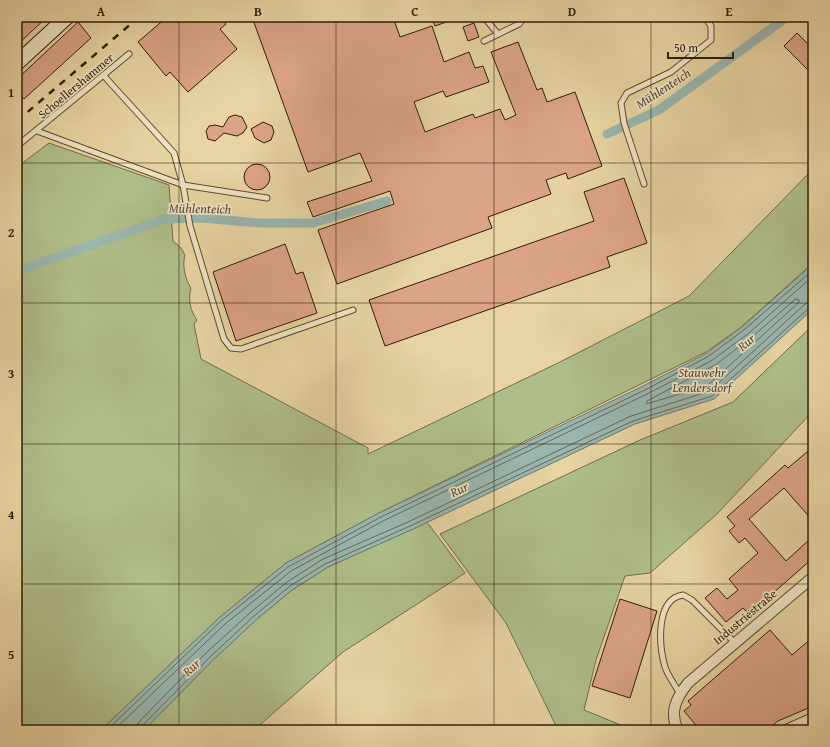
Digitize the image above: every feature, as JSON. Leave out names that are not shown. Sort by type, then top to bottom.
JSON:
[{"type":"main road","points":[[17,63],[67,17]]},
{"type":"street","name":"Industriestraße","points":[[680,694],[694,677],[813,577]]},
{"type":"street","points":[[678,730],[673,717],[675,704],[680,694]]},
{"type":"street","points":[[786,730],[813,718]]},
{"type":"lane","points":[[484,17],[498,34]]},
{"type":"lane","points":[[484,41],[519,24],[525,17]]},
{"type":"lane","points":[[644,184],[624,123],[621,103],[627,93],[671,72],[711,40],[711,26],[705,17]]},
{"type":"lane","name":"Schoellershammer","points":[[17,146],[37,132],[129,54]]},
{"type":"lane","points":[[104,76],[174,153],[183,184],[190,226],[224,339],[231,348],[241,350],[353,310]]},
{"type":"lane","points":[[37,132],[183,184],[267,198]]},
{"type":"lane","points":[[680,694],[666,668],[662,650],[663,616],[668,602],[676,596],[683,595],[692,600],[735,643]]},
{"type":"green space","points":[[49,143],[169,185],[173,241],[181,248],[185,255],[185,272],[191,288],[190,304],[197,320],[194,324],[201,359],[368,448],[368,454],[560,362],[689,296],[813,169],[813,263],[740,328],[706,352],[379,513],[286,563],[220,617],[101,730],[17,730],[17,167]]},
{"type":"green space","points":[[813,325],[813,411],[717,514],[650,573],[625,576],[596,660],[584,710],[633,730],[558,730],[506,623],[440,534],[640,440],[733,402]]},
{"type":"green space","points":[[427,522],[465,573],[343,652],[254,730],[144,730],[212,661],[257,619],[292,590],[328,567]]},
{"type":"water","name":"Stauwehr Lendersdorf","points":[[813,264],[813,309],[714,399],[635,424],[411,530],[328,567],[292,590],[257,619],[212,661],[144,730],[101,730],[220,617],[286,563],[379,513],[643,386],[707,353],[743,326]]},
{"type":"building","points":[[17,17],[47,17],[17,45]]},
{"type":"building","points":[[167,17],[221,17],[226,24],[220,29],[237,49],[188,92],[170,72],[166,76],[138,42]]},
{"type":"building","points":[[252,17],[393,17],[400,37],[432,26],[444,62],[469,52],[475,68],[483,66],[489,82],[446,97],[443,91],[414,102],[425,132],[473,114],[475,118],[500,109],[505,120],[516,115],[491,52],[518,42],[537,90],[542,88],[547,102],[575,92],[602,166],[568,179],[566,173],[546,180],[551,194],[488,217],[492,228],[337,284],[318,230],[394,204],[390,191],[313,217],[307,202],[372,181],[360,153],[308,172]]},
{"type":"building","points":[[431,17],[457,17],[458,18],[435,26]]},
{"type":"building","points":[[78,22],[91,38],[24,99],[17,92],[17,79]]},
{"type":"building","points":[[474,23],[479,37],[468,41],[463,27]]},
{"type":"building","points":[[797,33],[813,49],[813,75],[784,46]]},
{"type":"building","points":[[235,115],[242,117],[247,127],[243,133],[237,136],[224,133],[215,141],[208,139],[206,131],[209,126],[215,125],[223,127],[229,117]]},
{"type":"building","points":[[263,122],[272,126],[274,132],[271,140],[264,143],[255,138],[251,129]]},
{"type":"building","points":[[257,164],[266,168],[270,177],[266,186],[257,190],[248,186],[244,177],[248,168]]},
{"type":"building","points":[[624,178],[647,243],[607,257],[610,267],[385,346],[369,300],[594,221],[584,192]]},
{"type":"building","points":[[285,244],[296,274],[303,272],[317,313],[236,341],[213,272]]},
{"type":"building","points":[[813,447],[813,521],[784,488],[749,519],[786,561],[810,539],[813,543],[813,558],[755,609],[753,607],[747,612],[743,608],[726,622],[705,598],[717,588],[727,599],[738,590],[729,579],[758,553],[745,538],[739,543],[729,531],[735,526],[727,517],[785,465],[788,468]]},
{"type":"building","points":[[620,599],[657,611],[630,698],[592,686]]},
{"type":"building","points":[[770,630],[792,655],[813,637],[813,706],[778,721],[767,730],[700,730],[684,711],[691,705],[688,701]]},
{"type":"waterway","name":"Mühlenteich","points":[[607,134],[659,110],[787,17]]},
{"type":"waterway","name":"Mühlenteich","points":[[17,271],[164,219],[201,218],[258,223],[313,223],[387,201]]},
{"type":"railway","points":[[17,121],[139,17]]},
{"type":"water label","name":"Rur","points":[[746,342]]},
{"type":"water label","name":"Rur","points":[[459,489]]},
{"type":"water label","name":"Rur","points":[[191,667]]}]
